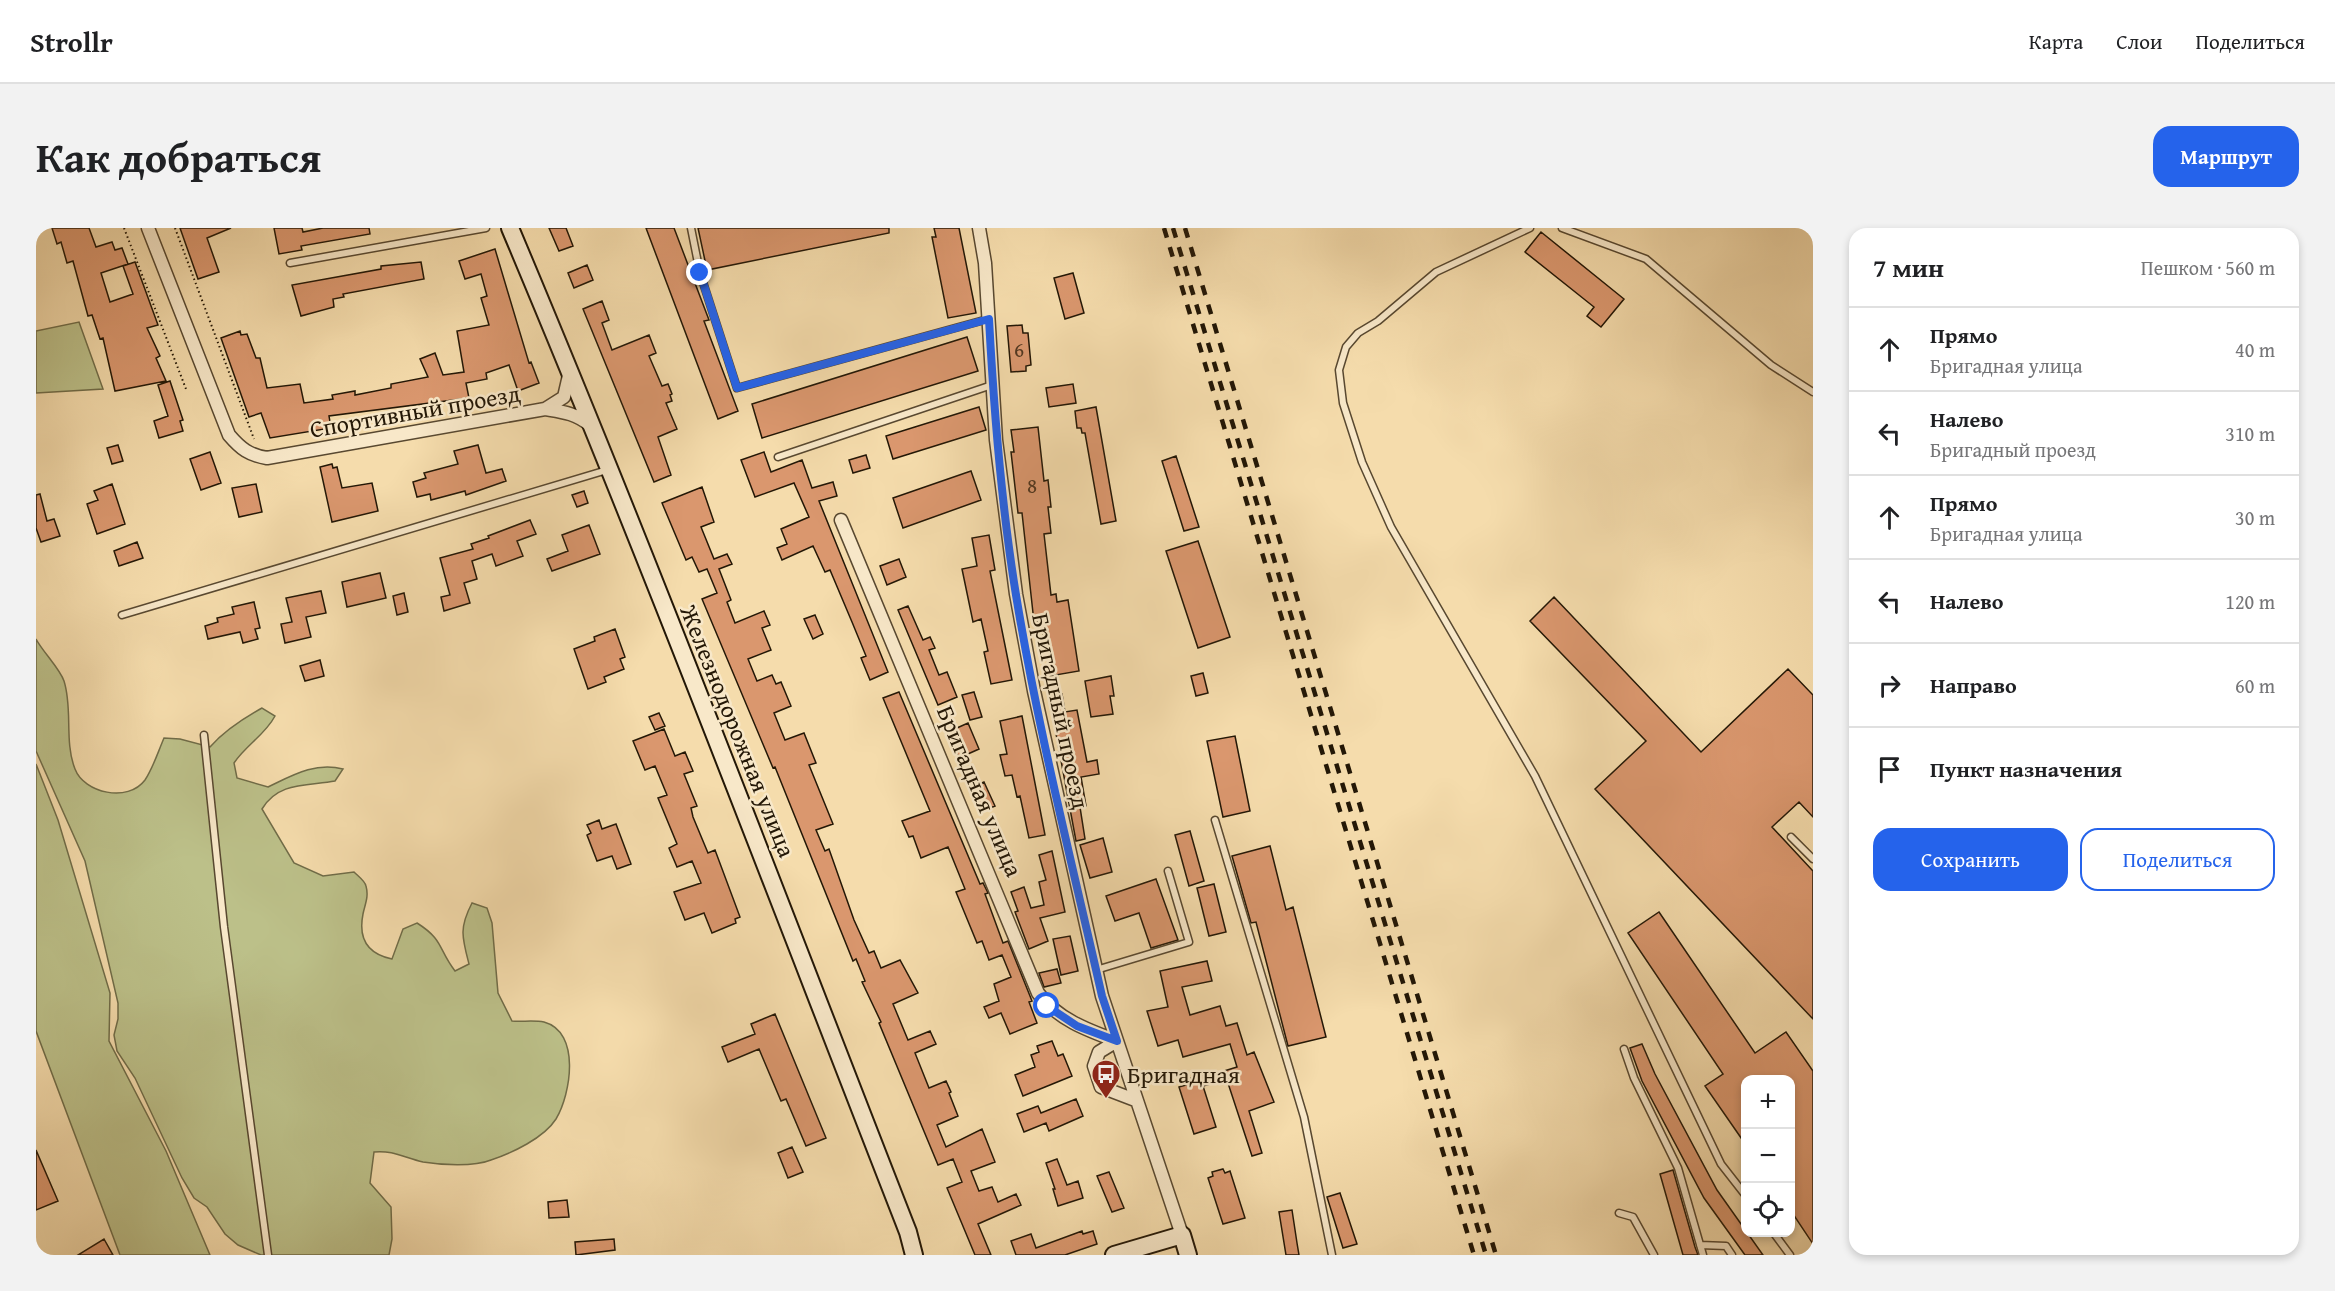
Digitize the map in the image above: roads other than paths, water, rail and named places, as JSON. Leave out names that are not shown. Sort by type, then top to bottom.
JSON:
[{"type":"street","name":"Спортивный проезд","points":[[148,228],[229,435],[242,450],[253,456],[267,459],[545,409],[579,416],[593,427]]},
{"type":"street","name":"Железнодорожная улица","points":[[510,228],[593,427],[820,1000],[908,1232],[914,1255]]},
{"type":"street","points":[[979,228],[985,263],[993,385]]},
{"type":"street","points":[[545,409],[564,397],[570,370]]},
{"type":"street","name":"Бригадный проезд","points":[[993,385],[996,440],[1016,594],[1096,970],[1117,1041]]},
{"type":"street","name":"Бригадная улица","points":[[841,520],[1038,993],[1047,1006],[1077,1026],[1117,1041]]},
{"type":"street","points":[[1135,1100],[1101,1087],[1094,1066],[1098,1052],[1117,1041],[1188,1255]]},
{"type":"street","points":[[1114,1255],[1182,1235]]},
{"type":"lane","points":[[290,263],[486,228]]},
{"type":"lane","points":[[691,228],[700,273],[737,388],[989,319]]},
{"type":"lane","points":[[1530,228],[1437,272],[1378,321],[1358,333],[1346,348],[1340,370],[1343,403],[1362,462],[1391,527],[1535,776],[1722,1164],[1741,1189]]},
{"type":"lane","points":[[1562,228],[1646,259],[1771,365],[1813,392]]},
{"type":"lane","points":[[778,457],[993,385]]},
{"type":"lane","points":[[122,615],[610,470]]},
{"type":"lane","points":[[204,735],[224,927],[268,1255]]},
{"type":"lane","points":[[1215,820],[1304,1117],[1332,1255]]},
{"type":"lane","points":[[1791,837],[1813,859]]},
{"type":"lane","points":[[1096,970],[1189,942],[1168,871]]},
{"type":"lane","points":[[1624,1049],[1634,1078],[1678,1168],[1703,1255]]},
{"type":"lane","points":[[1619,1213],[1633,1217],[1654,1255]]},
{"type":"lane","points":[[1776,1237],[1790,1255]]},
{"type":"lane","points":[[1700,1245],[1725,1246],[1732,1255]]},
{"type":"railway","points":[[1164,228],[1474,1255]]},
{"type":"railway","points":[[1173,228],[1486,1255]]},
{"type":"railway","points":[[1185,228],[1496,1255]]},
{"type":"place","name":"Бригадная","points":[[1106,1100]]}]
